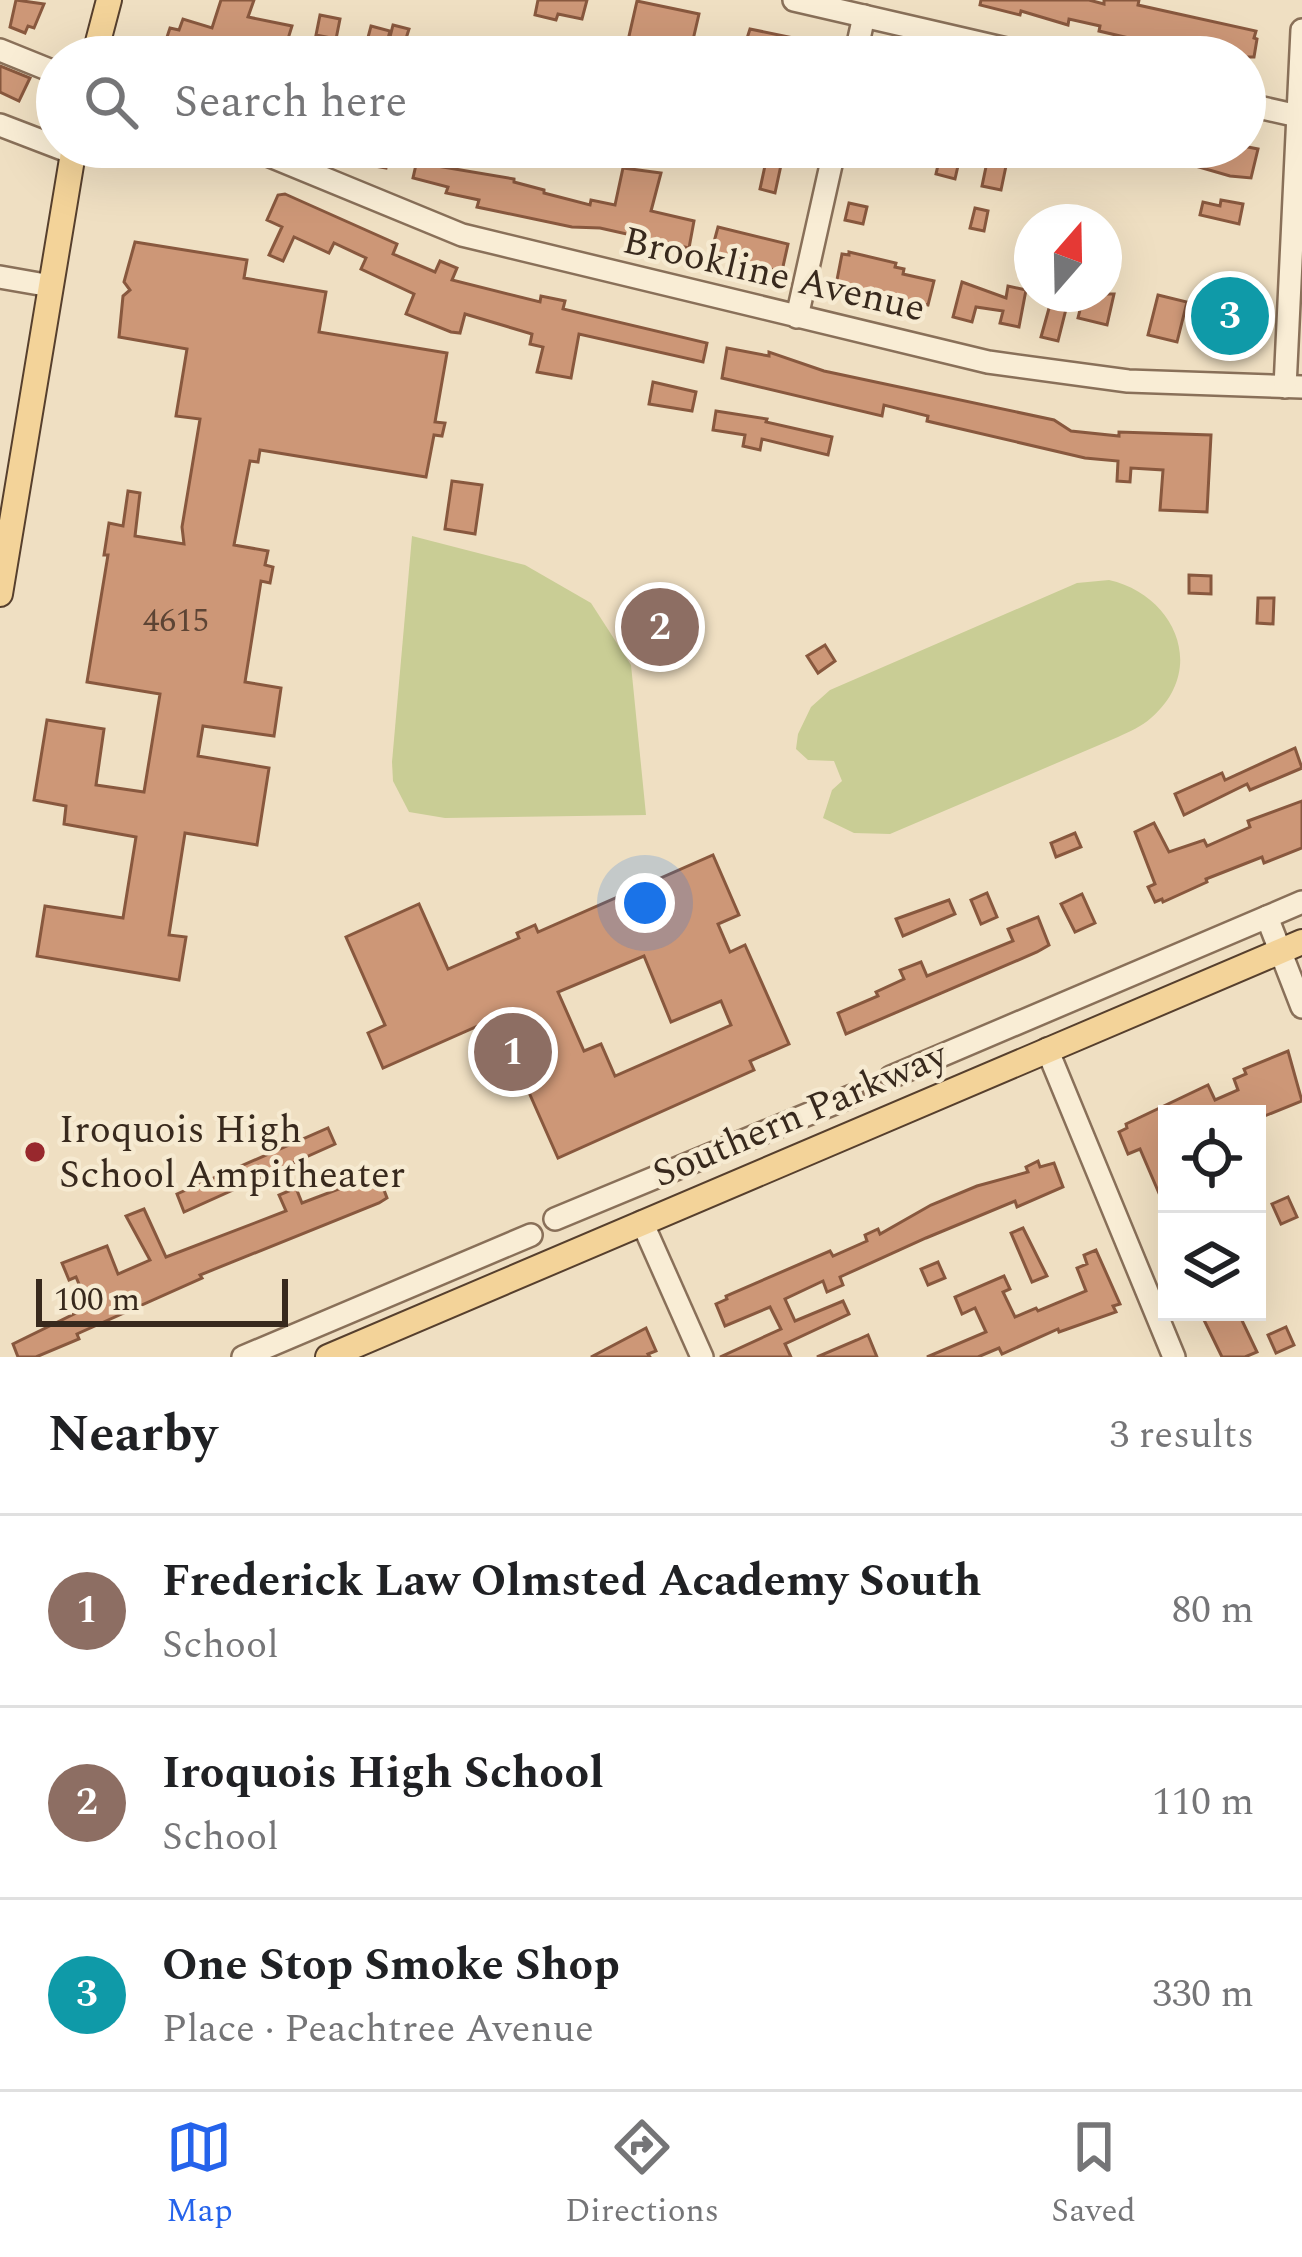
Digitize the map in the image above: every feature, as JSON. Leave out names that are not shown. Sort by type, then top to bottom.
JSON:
[{"type":"main road","points":[[100,36],[109,0]]},
{"type":"main road","points":[[0,594],[5,537],[71,168]]},
{"type":"main road","name":"Southern Parkway","points":[[328,1357],[1290,946]]},
{"type":"street","points":[[794,0],[950,36]]},
{"type":"street","points":[[860,36],[864,16]]},
{"type":"street","points":[[1294,387],[1302,31]]},
{"type":"street","points":[[0,50],[36,65]]},
{"type":"street","points":[[1266,109],[1298,116]]},
{"type":"street","points":[[0,125],[36,137]]},
{"type":"street","name":"Brookline Avenue","points":[[296,168],[462,235],[988,362],[1062,375],[1294,387]]},
{"type":"street","points":[[797,317],[830,168]]},
{"type":"street","points":[[0,278],[50,286]]},
{"type":"street","points":[[891,1077],[1302,902]]},
{"type":"street","points":[[1267,916],[1290,946],[1302,1007]]},
{"type":"street","points":[[1047,1049],[1168,1355]]},
{"type":"street","points":[[555,1219],[852,1096]]},
{"type":"street","points":[[642,1222],[702,1357]]},
{"type":"street","points":[[243,1357],[531,1235]]},
{"type":"street","points":[[489,1251],[503,1282]]},
{"type":"green space","points":[[412,536],[525,565],[591,603],[631,665],[646,815],[445,818],[409,812],[393,781],[392,762]]},
{"type":"green space","points":[[1109,580],[1151,601],[1176,636],[1178,678],[1151,718],[1118,737],[890,834],[854,833],[823,818],[832,790],[842,781],[834,761],[808,760],[796,749],[811,707],[830,690],[1077,583]]},
{"type":"building","points":[[16,0],[44,4],[34,28],[28,26],[25,33],[10,27]]},
{"type":"building","points":[[221,0],[254,0],[248,17],[292,26],[289,36],[167,36],[170,28],[179,30],[183,19],[212,28]]},
{"type":"building","points":[[538,0],[587,0],[582,19],[558,14],[556,20],[535,15]]},
{"type":"building","points":[[981,0],[1104,4],[1104,0],[1139,0],[1138,5],[1256,31],[1255,36],[1120,36],[1069,19],[1068,25],[980,5]]},
{"type":"building","points":[[637,1],[699,14],[694,36],[629,36]]},
{"type":"building","points":[[320,15],[340,19],[337,36],[316,35]]},
{"type":"building","points":[[393,25],[409,29],[407,36],[390,36]]},
{"type":"building","points":[[371,26],[390,31],[389,36],[368,36]]},
{"type":"building","points":[[750,29],[784,36],[748,36]]},
{"type":"building","points":[[0,66],[30,78],[19,101],[0,92]]},
{"type":"building","points":[[415,168],[449,168],[514,179],[590,205],[591,200],[615,205],[623,168],[661,173],[651,211],[694,221],[689,248],[477,207],[479,200],[446,193],[448,187],[413,178]]},
{"type":"building","points":[[764,168],[780,168],[775,193],[760,189]]},
{"type":"building","points":[[937,168],[958,168],[955,179],[936,174]]},
{"type":"building","points":[[986,168],[1006,168],[1001,190],[982,186]]},
{"type":"building","points":[[1202,168],[1253,168],[1251,178]]},
{"type":"building","points":[[278,195],[397,244],[393,254],[435,272],[440,261],[457,268],[452,280],[540,302],[541,296],[565,301],[563,309],[707,343],[703,362],[579,334],[571,378],[537,372],[543,347],[530,344],[532,334],[465,314],[460,333],[451,332],[406,314],[414,294],[361,269],[366,258],[334,243],[329,253],[294,237],[283,261],[269,255],[282,227],[267,220]]},
{"type":"building","points":[[1221,200],[1243,204],[1239,224],[1200,215],[1203,202],[1220,206]]},
{"type":"building","points":[[849,203],[867,207],[863,224],[845,220]]},
{"type":"building","points":[[975,208],[988,211],[984,231],[970,228]]},
{"type":"building","points":[[718,227],[788,244],[782,271],[737,264],[737,260],[711,253]]},
{"type":"building","points":[[135,242],[247,260],[244,278],[326,292],[319,332],[447,353],[435,422],[445,423],[442,436],[434,435],[426,477],[260,450],[258,462],[250,461],[234,545],[268,551],[265,565],[273,567],[270,583],[261,581],[245,682],[281,688],[274,736],[203,726],[198,756],[269,768],[257,845],[185,833],[169,935],[186,937],[179,980],[37,956],[45,906],[123,918],[136,837],[64,824],[66,806],[34,800],[47,720],[104,729],[96,785],[144,792],[160,694],[87,682],[109,523],[123,526],[128,491],[140,493],[135,536],[184,544],[182,527],[200,419],[176,416],[187,349],[119,337],[123,296],[130,290],[124,282]]},
{"type":"building","points":[[842,254],[896,263],[903,274],[934,281],[928,305],[836,285]]},
{"type":"building","points":[[962,282],[1006,298],[1008,286],[1014,287],[1014,312],[1022,312],[1019,327],[1000,323],[1003,311],[976,307],[972,322],[953,317]]},
{"type":"building","points":[[1222,285],[1251,286],[1248,347],[1219,345],[1220,325],[1211,324],[1212,308],[1221,308]]},
{"type":"building","points":[[1158,295],[1187,302],[1177,342],[1148,335]]},
{"type":"building","points":[[1048,312],[1065,312],[1058,341],[1041,337]]},
{"type":"building","points":[[1080,312],[1110,312],[1107,325],[1078,318]]},
{"type":"building","points":[[727,348],[769,356],[769,352],[824,371],[1054,420],[1071,431],[1119,436],[1119,432],[1211,435],[1207,512],[1160,510],[1163,470],[1131,468],[1130,482],[1117,481],[1118,461],[1085,458],[927,421],[928,416],[884,405],[882,416],[722,378]]},
{"type":"building","points":[[653,382],[696,392],[692,411],[649,404]]},
{"type":"building","points":[[716,411],[832,437],[828,455],[762,439],[760,450],[743,446],[745,435],[713,430]]},
{"type":"building","points":[[452,481],[482,485],[475,534],[445,529]]},
{"type":"building","points":[[1189,575],[1211,576],[1211,594],[1189,593]]},
{"type":"building","points":[[1258,598],[1274,598],[1273,624],[1257,623]]},
{"type":"building","points":[[825,645],[835,661],[818,673],[807,656]]},
{"type":"building","points":[[1295,748],[1302,768],[1250,790],[1247,784],[1184,815],[1175,794],[1222,773],[1225,780]]},
{"type":"building","points":[[1302,801],[1302,848],[1264,863],[1262,857],[1155,902],[1148,887],[1155,884],[1135,832],[1154,823],[1169,852],[1204,840],[1207,846],[1250,827],[1248,821]]},
{"type":"building","points":[[1075,833],[1081,847],[1056,857],[1051,843]]},
{"type":"building","points":[[713,855],[739,915],[718,924],[730,952],[745,945],[789,1044],[750,1061],[754,1070],[558,1158],[496,1018],[383,1068],[368,1033],[385,1025],[346,937],[419,904],[448,969],[519,938],[517,933],[535,925],[538,932]],"holes":[[[644,956],[671,1022],[721,1001],[731,1025],[615,1076],[601,1044],[584,1051],[558,992]]]},
{"type":"building","points":[[987,893],[997,917],[981,924],[971,900]]},
{"type":"building","points":[[1082,894],[1095,923],[1075,932],[1061,904]]},
{"type":"building","points":[[949,900],[955,914],[903,936],[896,919]]},
{"type":"building","points":[[1038,917],[1049,945],[846,1034],[838,1013],[904,979],[900,970],[921,962],[927,976],[1013,941],[1008,929]]},
{"type":"building","points":[[1288,1051],[1302,1101],[1266,1115],[1266,1105],[1166,1105],[1208,1085],[1215,1100],[1238,1090],[1234,1079],[1246,1074],[1244,1069]]},
{"type":"building","points":[[1158,1109],[1158,1191],[1140,1149],[1128,1154],[1119,1132]]},
{"type":"building","points":[[328,1128],[335,1144],[184,1212],[177,1194]]},
{"type":"building","points":[[1038,1161],[1040,1167],[1054,1163],[1063,1187],[1017,1207],[1015,1201],[926,1238],[840,1277],[843,1285],[827,1292],[823,1281],[785,1299],[795,1321],[843,1301],[849,1314],[785,1344],[791,1357],[720,1357],[781,1329],[770,1307],[725,1326],[716,1304],[726,1296],[830,1251],[833,1256],[867,1241],[865,1235],[878,1229],[880,1234],[977,1186],[1028,1172],[1026,1167]]},
{"type":"building","points":[[376,1169],[387,1198],[379,1203],[200,1275],[202,1278],[77,1334],[79,1339],[36,1357],[18,1357],[13,1344],[84,1309],[81,1303],[86,1301],[76,1277],[69,1280],[62,1263],[107,1246],[118,1274],[150,1260],[126,1216],[144,1209],[166,1257],[286,1211],[279,1195],[296,1188],[302,1203],[360,1181],[358,1176]]},
{"type":"building","points":[[1288,1197],[1297,1217],[1281,1224],[1272,1204]]},
{"type":"building","points":[[1023,1228],[1047,1276],[1032,1282],[1011,1233]]},
{"type":"building","points":[[1096,1250],[1120,1304],[1113,1306],[1116,1312],[1058,1329],[1002,1354],[999,1348],[978,1357],[927,1357],[986,1332],[975,1308],[962,1314],[955,1297],[1004,1276],[1010,1289],[1003,1292],[1015,1317],[1038,1311],[1086,1291],[1077,1268],[1087,1264],[1084,1255]]},
{"type":"building","points":[[938,1262],[945,1278],[928,1285],[921,1269]]},
{"type":"building","points":[[1204,1321],[1242,1321],[1257,1352],[1222,1357]]},
{"type":"building","points":[[1286,1327],[1294,1345],[1276,1353],[1268,1335]]},
{"type":"building","points":[[646,1328],[656,1351],[650,1357],[591,1357]]},
{"type":"building","points":[[868,1335],[877,1357],[817,1357],[857,1340]]},
{"type":"place","name":"One Stop Smoke Shop","points":[[1230,316]]},
{"type":"place","name":"Iroquois High School","points":[[660,627]]},
{"type":"place","name":"Frederick Law Olmsted Academy South","points":[[513,1052]]},
{"type":"place","name":"Iroquois High School Ampitheater","points":[[35,1152]]}]
